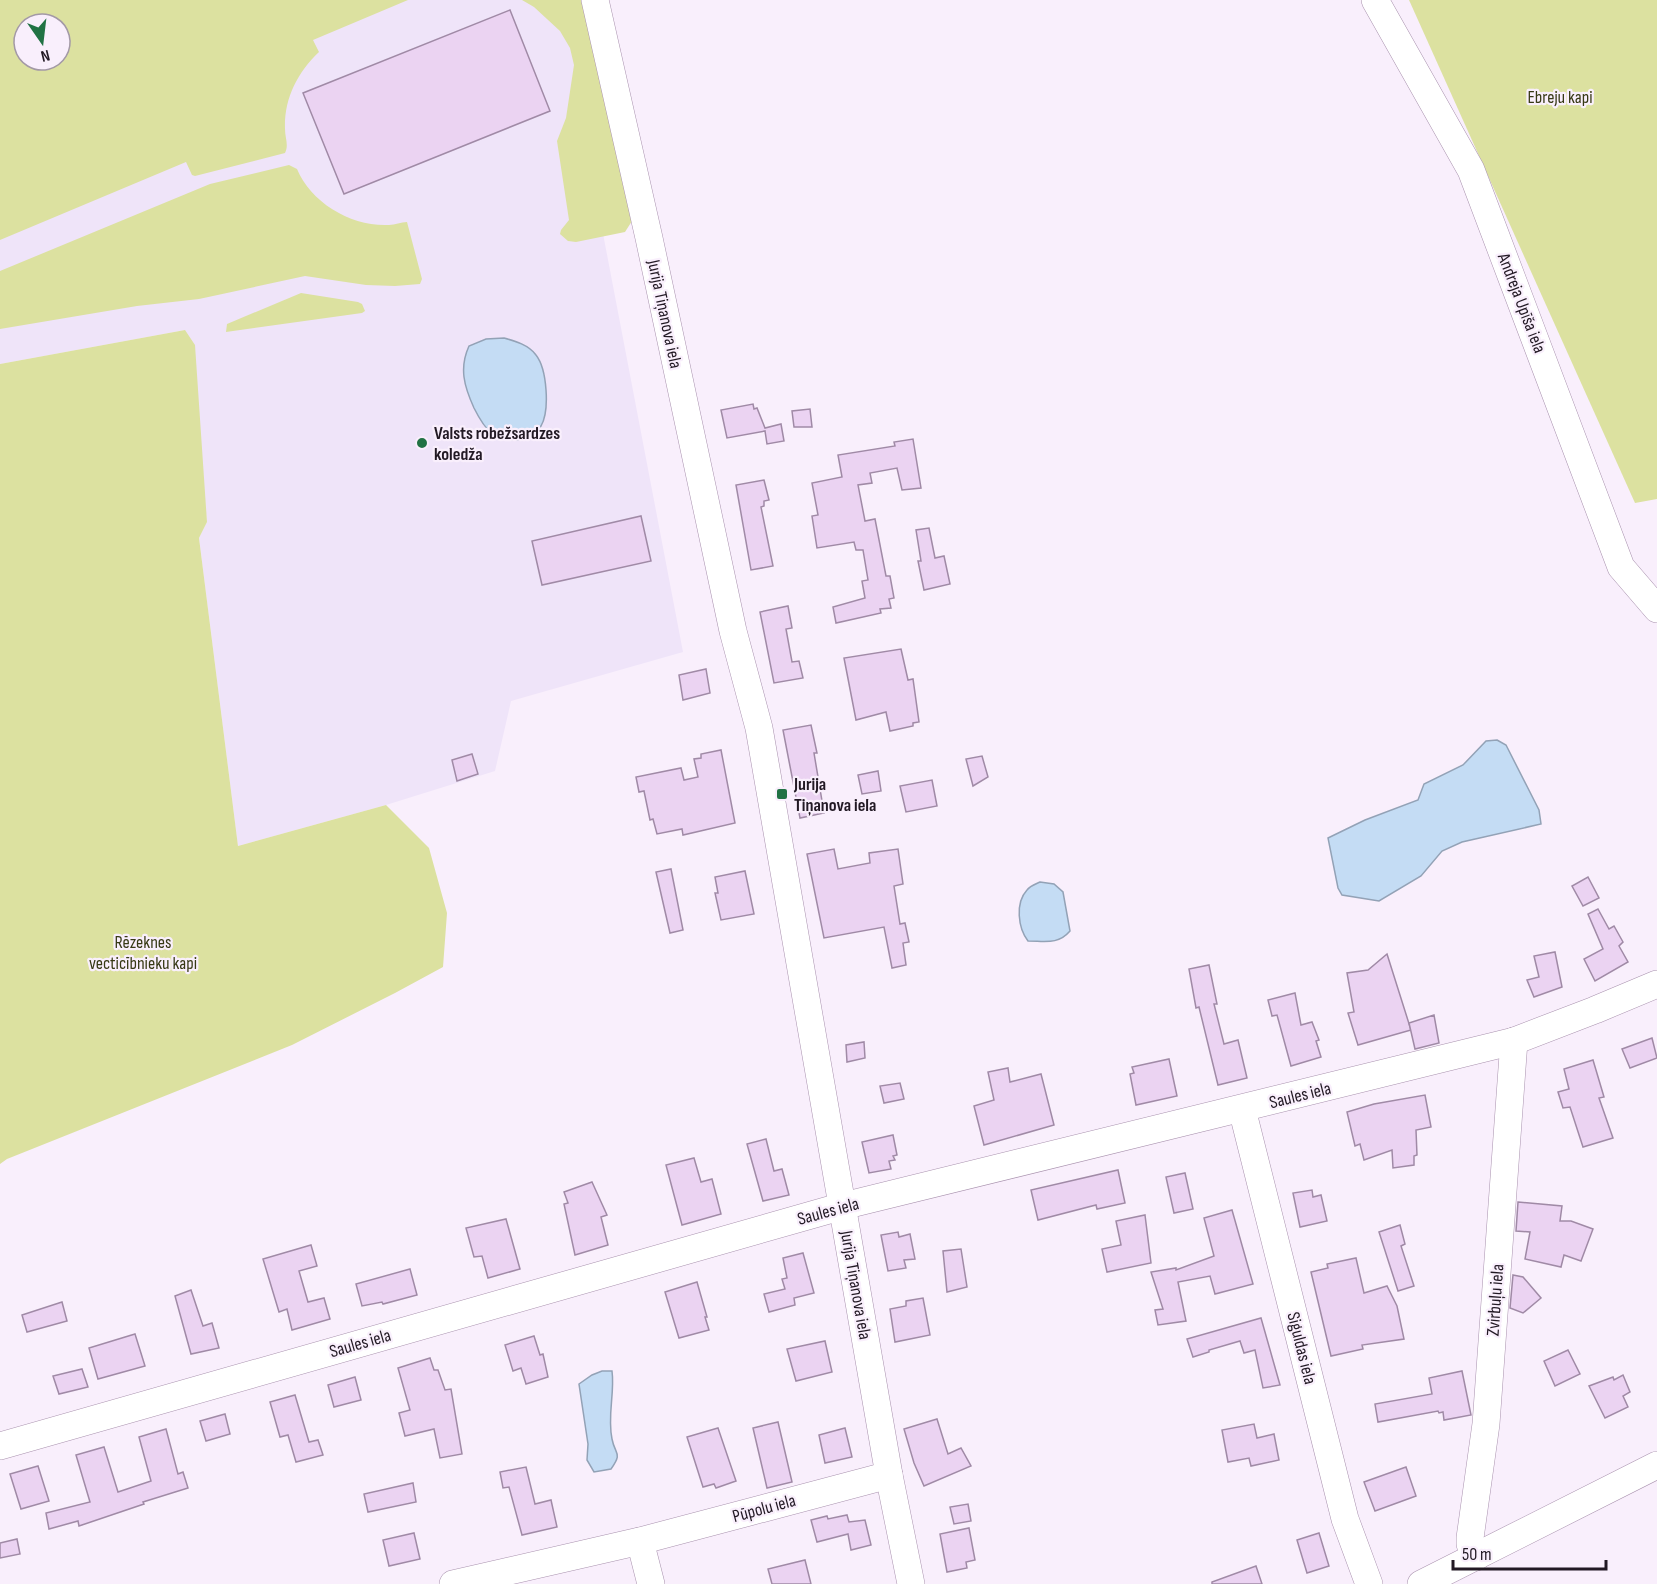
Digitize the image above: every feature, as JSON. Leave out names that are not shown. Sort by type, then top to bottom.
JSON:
[{"type":"street","name":"Jurija Tiņanova iela","points":[[595,0],[733,631],[759,728],[889,1475],[911,1584]]},
{"type":"street","name":"Andreja Upīša iela","points":[[1375,0],[1471,170],[1621,567],[1657,609]]},
{"type":"street","name":"Saules iela","points":[[0,1446],[843,1206],[1514,1041],[1657,984]]},
{"type":"street","name":"Zvirbuļu iela","points":[[1476,1557],[1470,1544],[1470,1538],[1486,1424],[1514,1041]]},
{"type":"street","name":"Siguldas iela","points":[[1242,1109],[1345,1518],[1369,1584]]},
{"type":"street","points":[[1421,1584],[1657,1466]]},
{"type":"street","name":"Pūpolu iela","points":[[453,1584],[640,1541],[889,1475]]},
{"type":"street","points":[[640,1541],[651,1584]]},
{"type":"shaded area","name":"Valsts robežsardzes koledža","points":[[0,0],[558,0],[575,57],[574,82],[683,652],[511,701],[495,771],[386,805],[238,846],[199,538],[207,522],[185,330],[0,364]]},
{"type":"green space","points":[[0,0],[408,0],[313,40],[319,52],[298,78],[287,107],[285,153],[195,176],[192,175],[186,162],[0,240]]},
{"type":"green space","points":[[522,0],[584,0],[632,221],[625,232],[576,242],[568,241],[560,234],[569,220],[557,141],[566,118],[574,65],[570,48],[560,31],[534,7]]},
{"type":"green space","name":"Ebreju kapi","points":[[1409,0],[1657,0],[1657,499],[1635,503]]},
{"type":"green space","points":[[289,165],[297,169],[303,181],[323,202],[347,217],[375,225],[407,222],[422,279],[420,284],[366,285],[305,276],[199,299],[137,306],[0,329],[0,271],[210,184]]},
{"type":"green space","points":[[301,293],[358,302],[362,304],[365,311],[226,332],[227,324]]},
{"type":"green space","name":"Rēzeknes vecticībnieku kapi","points":[[185,330],[195,345],[207,522],[199,538],[238,846],[386,805],[429,848],[447,913],[443,967],[292,1045],[7,1159],[0,1164],[0,364]]},
{"type":"water","points":[[504,338],[522,344],[536,355],[545,379],[544,419],[537,430],[523,439],[505,439],[492,434],[482,423],[465,385],[464,362],[469,346],[486,339]]},
{"type":"water","points":[[1497,740],[1506,745],[1539,810],[1541,824],[1462,842],[1442,851],[1421,876],[1379,901],[1342,895],[1338,888],[1328,838],[1365,820],[1418,800],[1424,784],[1463,765],[1486,741]]},
{"type":"water","points":[[1040,882],[1054,884],[1063,892],[1070,931],[1061,938],[1046,942],[1028,941],[1019,916],[1023,895],[1033,885]]},
{"type":"water","points":[[602,1371],[612,1371],[611,1430],[617,1456],[611,1469],[594,1472],[587,1460],[588,1444],[579,1384]]},
{"type":"building","points":[[510,10],[550,111],[344,194],[303,93]]},
{"type":"building","points":[[753,404],[765,428],[781,424],[784,441],[767,444],[765,431],[727,438],[721,410]]},
{"type":"building","points":[[810,409],[812,427],[794,427],[792,411]]},
{"type":"building","points":[[913,439],[921,488],[902,490],[897,468],[870,473],[872,483],[858,485],[865,521],[875,519],[886,576],[890,576],[894,598],[889,599],[891,608],[880,609],[881,613],[836,623],[833,607],[865,598],[862,581],[868,580],[863,550],[856,550],[854,542],[817,548],[812,516],[818,515],[812,483],[842,477],[838,455],[895,446],[894,442]]},
{"type":"building","points":[[764,480],[769,500],[764,501],[764,506],[761,507],[773,566],[751,570],[736,485]]},
{"type":"building","points":[[641,516],[651,561],[542,585],[532,541]]},
{"type":"building","points":[[929,528],[935,558],[944,556],[950,584],[924,590],[918,561],[921,561],[916,530]]},
{"type":"building","points":[[788,606],[792,628],[786,629],[792,662],[799,661],[803,678],[774,683],[760,612]]},
{"type":"building","points":[[901,649],[908,680],[913,679],[919,722],[913,723],[913,726],[890,731],[886,712],[856,720],[844,658]]},
{"type":"building","points":[[706,669],[710,693],[683,700],[679,675]]},
{"type":"building","points":[[811,725],[817,753],[814,753],[824,813],[800,818],[783,730]]},
{"type":"building","points":[[721,750],[735,823],[683,835],[682,829],[657,834],[653,819],[650,820],[644,791],[639,792],[636,777],[681,768],[684,780],[698,777],[694,759],[701,758],[701,754]]},
{"type":"building","points":[[472,754],[478,774],[457,781],[452,760]]},
{"type":"building","points":[[982,756],[988,777],[973,786],[966,759]]},
{"type":"building","points":[[878,771],[881,791],[862,794],[858,775]]},
{"type":"building","points":[[932,780],[937,806],[906,812],[900,786]]},
{"type":"building","points":[[834,849],[838,869],[870,863],[869,853],[898,849],[903,884],[894,886],[900,924],[905,923],[909,942],[903,943],[906,965],[892,968],[884,927],[824,938],[807,854]]},
{"type":"building","points":[[671,869],[683,930],[670,933],[656,872]]},
{"type":"building","points":[[745,871],[754,914],[721,920],[715,893],[718,893],[715,877]]},
{"type":"building","points":[[1588,877],[1599,898],[1583,906],[1572,886]]},
{"type":"building","points":[[1598,909],[1609,929],[1614,926],[1623,942],[1619,946],[1628,962],[1595,981],[1584,959],[1603,949],[1588,914]]},
{"type":"building","points":[[1555,952],[1562,987],[1534,997],[1527,980],[1539,977],[1534,956]]},
{"type":"building","points":[[1387,954],[1411,1030],[1358,1045],[1348,1013],[1354,1012],[1347,973],[1368,970]]},
{"type":"building","points":[[1209,965],[1217,1004],[1214,1004],[1224,1044],[1238,1040],[1247,1078],[1218,1085],[1199,1007],[1196,1008],[1189,969]]},
{"type":"building","points":[[1295,993],[1301,1025],[1312,1022],[1319,1040],[1316,1041],[1321,1057],[1291,1066],[1277,1015],[1272,1016],[1268,1000]]},
{"type":"building","points":[[1434,1015],[1439,1043],[1415,1049],[1409,1023]]},
{"type":"building","points":[[1652,1038],[1657,1058],[1630,1068],[1622,1049]]},
{"type":"building","points":[[864,1042],[865,1058],[847,1062],[846,1045]]},
{"type":"building","points":[[1169,1059],[1177,1096],[1136,1105],[1130,1074],[1134,1073],[1132,1067]]},
{"type":"building","points":[[1593,1060],[1604,1097],[1599,1098],[1613,1138],[1583,1147],[1570,1107],[1563,1108],[1558,1092],[1569,1089],[1564,1069]]},
{"type":"building","points":[[1008,1068],[1010,1082],[1041,1074],[1054,1125],[984,1145],[974,1106],[994,1100],[988,1072]]},
{"type":"building","points":[[900,1083],[904,1099],[884,1103],[880,1086]]},
{"type":"building","points":[[1425,1095],[1431,1127],[1416,1130],[1417,1155],[1414,1156],[1414,1165],[1393,1168],[1392,1150],[1364,1160],[1360,1144],[1355,1146],[1347,1112],[1374,1104]]},
{"type":"building","points":[[893,1135],[897,1155],[893,1156],[895,1160],[889,1161],[891,1169],[869,1173],[862,1142]]},
{"type":"building","points":[[766,1139],[774,1171],[782,1169],[789,1195],[763,1201],[747,1144]]},
{"type":"building","points":[[694,1158],[701,1182],[712,1179],[721,1214],[682,1225],[666,1165]]},
{"type":"building","points":[[1118,1170],[1125,1203],[1097,1209],[1096,1205],[1038,1220],[1031,1190]]},
{"type":"building","points":[[1185,1173],[1193,1209],[1174,1213],[1166,1177]]},
{"type":"building","points":[[592,1182],[607,1215],[601,1217],[608,1245],[575,1255],[564,1204],[568,1203],[564,1192]]},
{"type":"building","points":[[1312,1190],[1313,1197],[1321,1195],[1327,1221],[1300,1227],[1293,1193]]},
{"type":"building","points":[[1518,1202],[1562,1206],[1560,1221],[1571,1221],[1593,1229],[1581,1261],[1564,1255],[1561,1267],[1525,1259],[1530,1232],[1516,1231]]},
{"type":"building","points":[[1232,1210],[1253,1284],[1215,1294],[1210,1276],[1178,1282],[1186,1321],[1158,1325],[1155,1310],[1163,1309],[1151,1272],[1176,1268],[1176,1270],[1214,1256],[1204,1218]]},
{"type":"building","points":[[1145,1215],[1151,1263],[1107,1272],[1102,1249],[1121,1245],[1116,1221]]},
{"type":"building","points":[[506,1219],[520,1269],[488,1278],[482,1256],[474,1257],[466,1228]]},
{"type":"building","points":[[1400,1225],[1405,1244],[1401,1246],[1414,1286],[1398,1291],[1379,1232]]},
{"type":"building","points":[[898,1232],[899,1237],[910,1234],[915,1259],[904,1260],[906,1268],[888,1271],[881,1235]]},
{"type":"building","points":[[311,1245],[317,1266],[299,1271],[308,1302],[324,1298],[330,1319],[292,1330],[287,1309],[279,1312],[263,1259]]},
{"type":"building","points":[[961,1249],[967,1287],[947,1292],[943,1251]]},
{"type":"building","points":[[803,1253],[814,1293],[794,1298],[795,1305],[769,1312],[764,1294],[785,1289],[782,1279],[787,1278],[783,1258]]},
{"type":"building","points":[[1356,1258],[1364,1293],[1387,1286],[1397,1306],[1404,1339],[1362,1345],[1363,1349],[1331,1356],[1311,1272],[1328,1268],[1327,1264]]},
{"type":"building","points":[[410,1269],[417,1295],[383,1304],[382,1302],[362,1306],[356,1284]]},
{"type":"building","points":[[1513,1275],[1523,1277],[1541,1298],[1523,1313],[1510,1308]]},
{"type":"building","points":[[697,1282],[709,1330],[679,1338],[665,1292]]},
{"type":"building","points":[[191,1290],[203,1326],[212,1323],[219,1348],[191,1354],[175,1296]]},
{"type":"building","points":[[923,1298],[930,1335],[895,1342],[890,1309],[906,1306],[906,1301]]},
{"type":"building","points":[[62,1302],[67,1321],[27,1332],[22,1315]]},
{"type":"building","points":[[1261,1318],[1280,1385],[1263,1388],[1255,1350],[1244,1353],[1240,1341],[1193,1357],[1187,1339]]},
{"type":"building","points":[[135,1334],[145,1366],[98,1379],[89,1348]]},
{"type":"building","points":[[534,1336],[540,1355],[543,1354],[548,1377],[526,1384],[521,1368],[513,1371],[505,1345]]},
{"type":"building","points":[[825,1341],[832,1372],[796,1381],[787,1349]]},
{"type":"building","points":[[1568,1350],[1580,1374],[1555,1386],[1544,1361]]},
{"type":"building","points":[[430,1358],[434,1370],[438,1370],[445,1390],[451,1389],[462,1454],[440,1458],[434,1429],[405,1436],[399,1413],[410,1410],[398,1368]]},
{"type":"building","points":[[82,1369],[88,1387],[59,1394],[53,1376]]},
{"type":"building","points":[[1462,1371],[1471,1415],[1444,1420],[1443,1412],[1438,1411],[1378,1422],[1375,1404],[1432,1394],[1429,1378]]},
{"type":"building","points":[[1623,1375],[1630,1392],[1623,1396],[1628,1407],[1605,1418],[1589,1386],[1613,1377],[1614,1380]]},
{"type":"building","points":[[355,1377],[361,1400],[334,1407],[328,1385]]},
{"type":"building","points":[[295,1395],[309,1442],[318,1440],[323,1455],[296,1462],[288,1435],[280,1437],[270,1402]]},
{"type":"building","points":[[225,1414],[230,1434],[206,1441],[200,1421]]},
{"type":"building","points":[[937,1419],[948,1454],[961,1448],[971,1466],[924,1486],[914,1463],[904,1429]]},
{"type":"building","points":[[778,1422],[792,1482],[767,1488],[753,1428]]},
{"type":"building","points":[[1254,1424],[1257,1438],[1274,1434],[1279,1460],[1251,1466],[1249,1458],[1228,1462],[1222,1430]]},
{"type":"building","points":[[718,1428],[736,1481],[716,1488],[714,1484],[703,1487],[687,1437]]},
{"type":"building","points":[[845,1428],[852,1457],[825,1463],[819,1435]]},
{"type":"building","points":[[166,1429],[178,1474],[183,1472],[188,1488],[79,1526],[78,1521],[49,1529],[46,1513],[90,1502],[76,1455],[104,1447],[118,1492],[151,1481],[139,1437]]},
{"type":"building","points":[[38,1466],[49,1501],[21,1509],[10,1474]]},
{"type":"building","points":[[526,1467],[535,1504],[551,1500],[557,1527],[522,1535],[509,1487],[503,1488],[500,1472]]},
{"type":"building","points":[[1406,1467],[1416,1496],[1375,1511],[1364,1482]]},
{"type":"building","points":[[413,1483],[416,1502],[368,1512],[364,1494]]},
{"type":"building","points":[[968,1504],[971,1521],[954,1524],[950,1507]]},
{"type":"building","points":[[847,1515],[849,1522],[865,1520],[871,1545],[851,1550],[848,1534],[817,1542],[811,1520]]},
{"type":"building","points":[[969,1528],[975,1560],[966,1562],[967,1568],[947,1572],[940,1534]]},
{"type":"building","points":[[414,1533],[420,1559],[389,1566],[383,1540]]},
{"type":"building","points":[[1319,1533],[1329,1566],[1307,1573],[1297,1540]]},
{"type":"building","points":[[17,1539],[20,1554],[0,1558],[0,1543]]},
{"type":"building","points":[[805,1560],[811,1584],[772,1584],[768,1569]]},
{"type":"building","points":[[1256,1566],[1262,1584],[1212,1584],[1212,1582]]},
{"type":"place","name":"Valsts robežsardzes koledža","points":[[422,443]]},
{"type":"place","name":"Jurija Tiņanova iela","points":[[782,794]]}]
